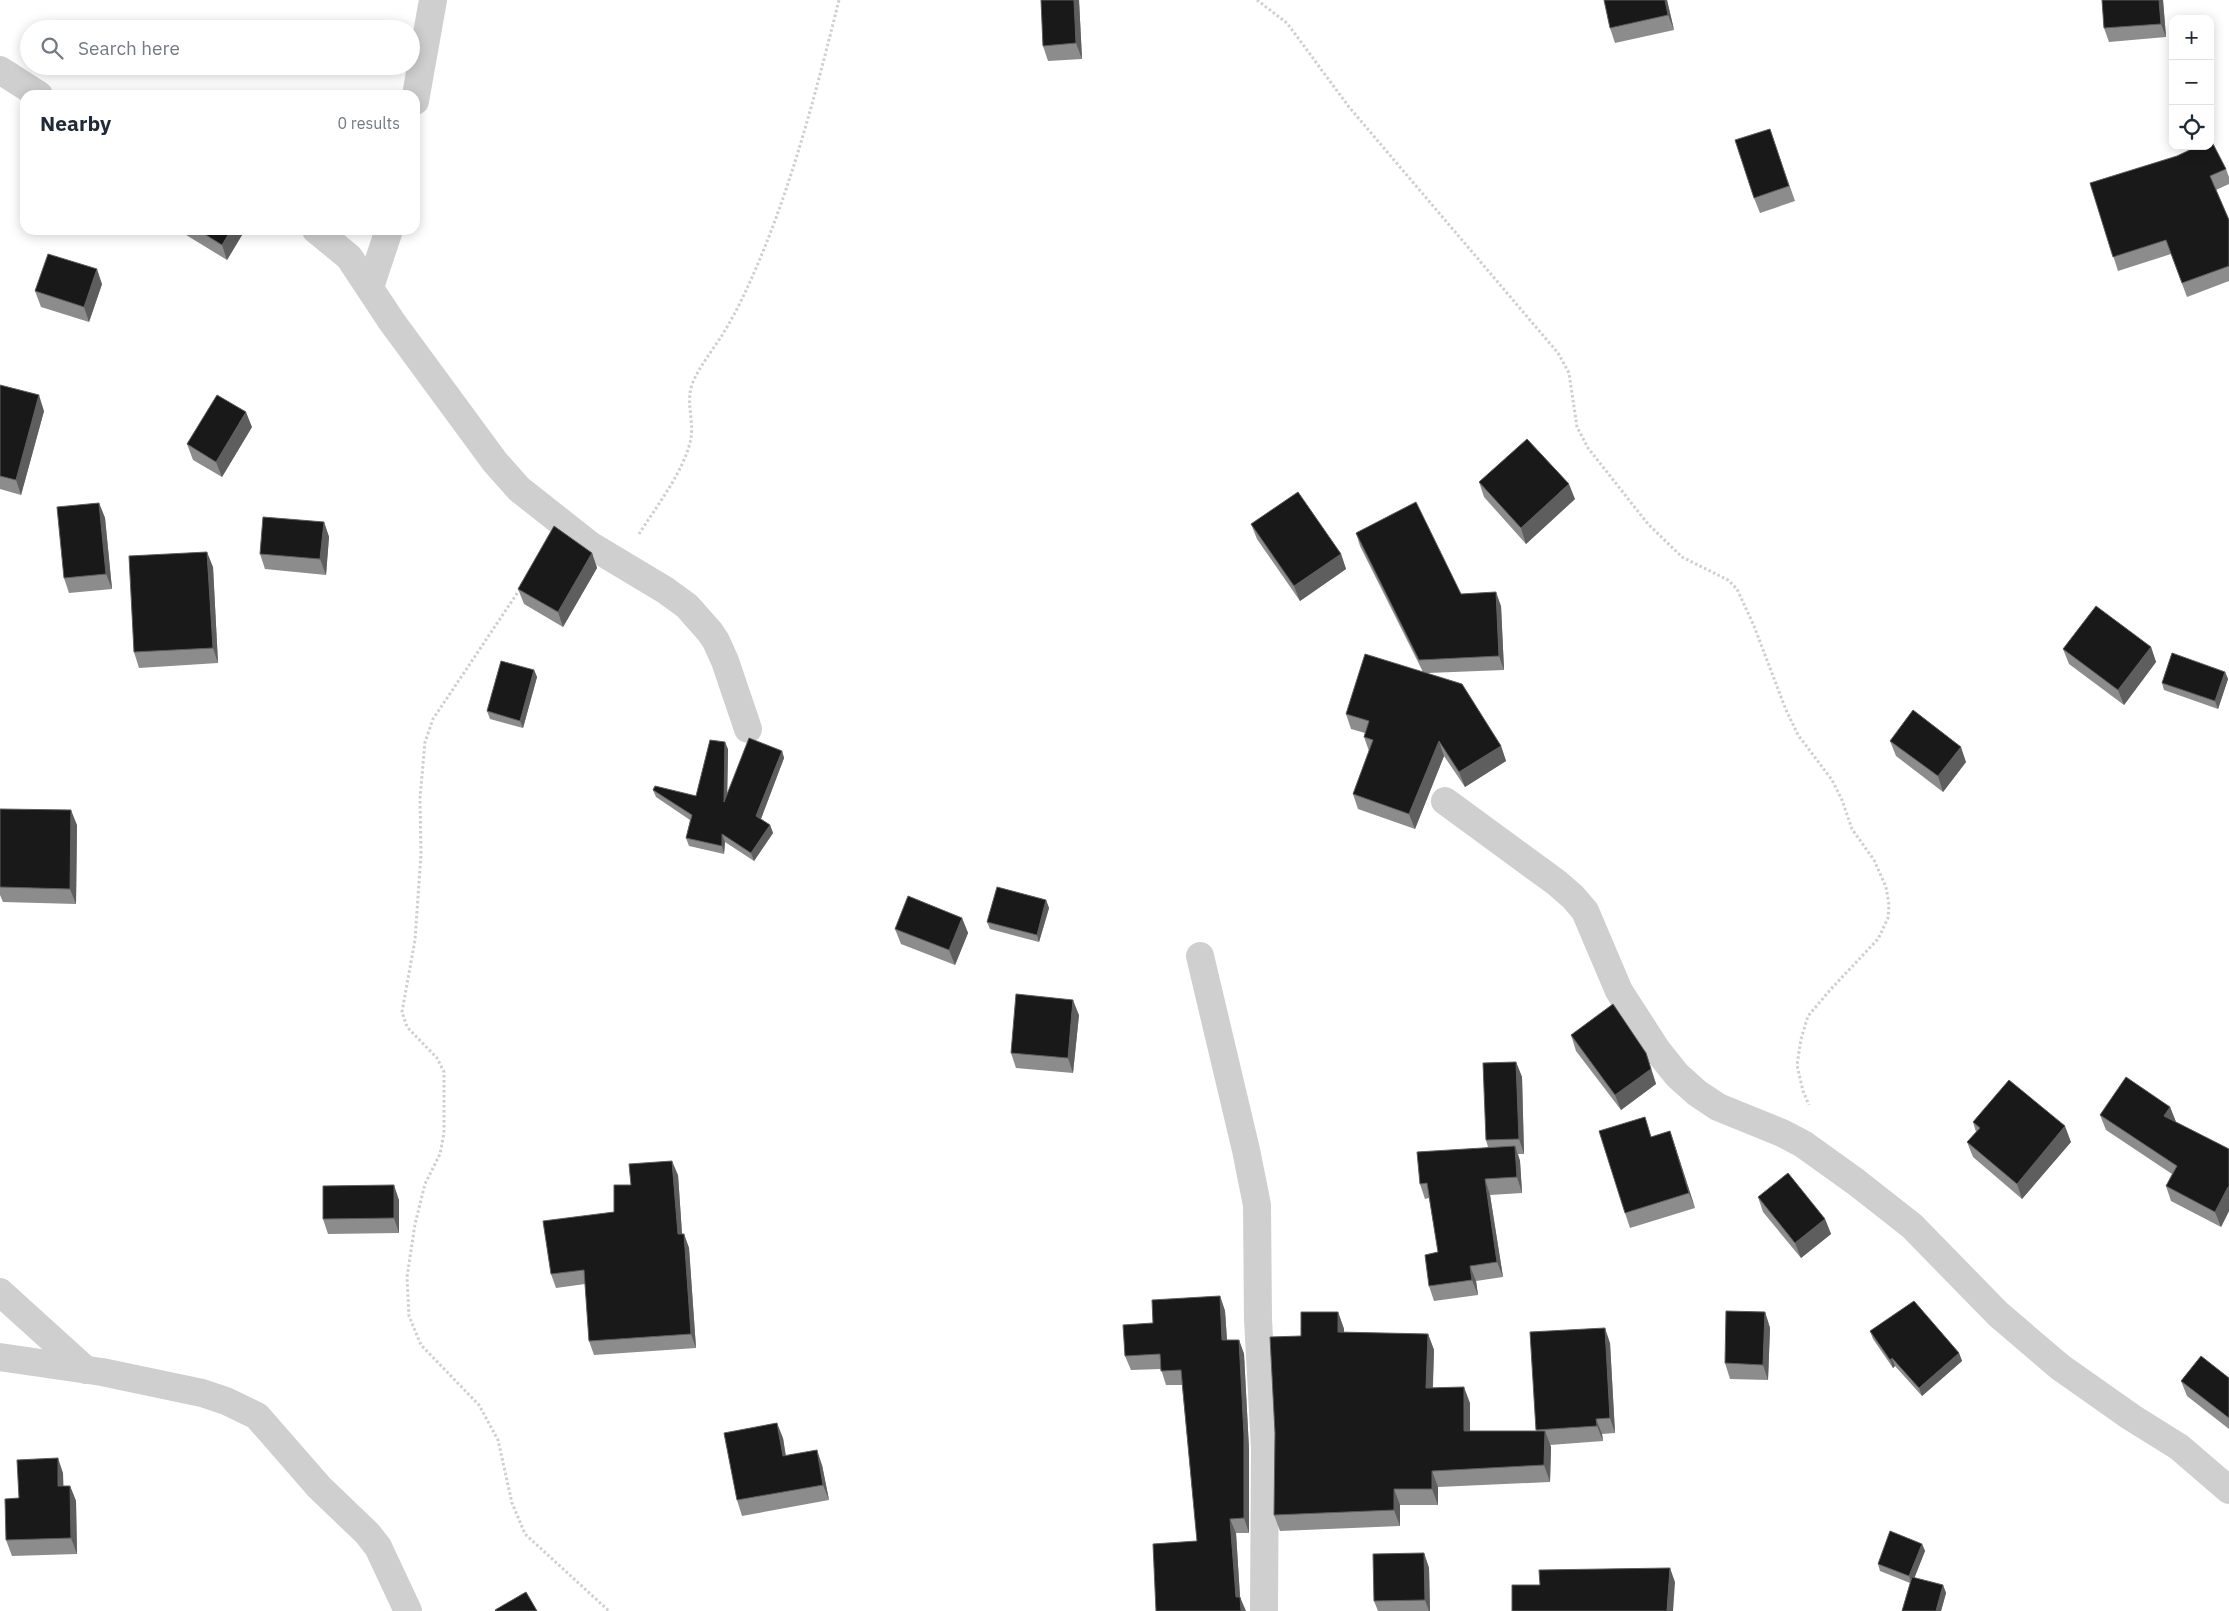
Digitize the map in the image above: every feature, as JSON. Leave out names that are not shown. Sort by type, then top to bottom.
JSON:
[{"type":"street","points":[[420,73],[433,0]]},
{"type":"street","points":[[0,70],[31,90]]},
{"type":"street","points":[[417,90],[420,75]]},
{"type":"street","points":[[322,235],[348,257],[392,322],[495,462],[519,489],[590,545],[665,590],[687,606],[710,632],[725,661],[748,729]]},
{"type":"street","points":[[370,287],[387,235]]},
{"type":"street","points":[[1445,801],[1557,882],[1574,897],[1585,911],[1604,960],[1634,1016],[1667,1064],[1690,1087],[1718,1107],[1782,1133],[1803,1144],[1856,1182],[1912,1226],[1998,1314],[2060,1368],[2130,1417],[2179,1447],[2229,1490]]},
{"type":"street","points":[[1200,956],[1246,1150],[1257,1205],[1258,1319],[1265,1449],[1264,1611]]},
{"type":"street","points":[[0,1292],[86,1370]]},
{"type":"street","points":[[0,1357],[86,1370],[202,1393],[226,1400],[257,1416],[319,1487],[367,1533],[386,1562],[408,1611]]},
{"type":"path","points":[[620,564],[663,495],[688,450],[692,426],[689,398],[692,384],[701,365],[722,336],[749,285],[773,225],[816,92],[839,0]]},
{"type":"path","points":[[1257,0],[1287,23],[1349,107],[1448,226],[1558,353],[1569,373],[1577,427],[1588,448],[1648,524],[1682,557],[1728,580],[1737,589],[1798,735],[1832,780],[1842,800],[1852,829],[1874,860],[1886,887],[1890,905],[1888,918],[1878,939],[1830,989],[1808,1016],[1801,1039],[1797,1065],[1803,1091],[1810,1106]]},
{"type":"path","points":[[522,586],[433,719],[425,742],[420,798],[421,854],[415,940],[402,1012],[407,1027],[436,1058],[444,1072],[445,1115],[440,1154],[425,1184],[415,1224],[407,1277],[409,1316],[421,1345],[479,1405],[498,1440],[512,1502],[525,1534],[609,1611]]},
{"type":"building","points":[[1041,0],[1074,0],[1076,43],[1043,46]]},
{"type":"building","points":[[1604,0],[1665,0],[1668,15],[1610,28]]},
{"type":"building","points":[[2102,0],[2159,0],[2161,24],[2104,28]]},
{"type":"building","points":[[1770,129],[1789,186],[1754,198],[1735,140]]},
{"type":"building","points":[[2214,146],[2226,169],[2210,176],[2229,220],[2229,266],[2182,283],[2166,240],[2113,257],[2090,183],[2177,156],[2190,150],[2214,150]]},
{"type":"building","points":[[206,235],[228,235],[222,245]]},
{"type":"building","points":[[48,254],[97,269],[84,307],[35,291]]},
{"type":"building","points":[[0,385],[39,395],[16,480],[0,476]]},
{"type":"building","points":[[217,395],[246,412],[216,462],[187,444]]},
{"type":"building","points":[[1527,439],[1569,484],[1521,528],[1479,482]]},
{"type":"building","points":[[1298,492],[1341,554],[1294,586],[1251,524]]},
{"type":"building","points":[[1416,502],[1461,594],[1496,592],[1499,656],[1419,660],[1356,533]]},
{"type":"building","points":[[99,503],[106,574],[64,578],[57,507]]},
{"type":"building","points":[[263,517],[324,522],[320,559],[260,554]]},
{"type":"building","points":[[554,526],[592,553],[558,612],[518,589]]},
{"type":"building","points":[[207,552],[213,648],[134,652],[129,556]]},
{"type":"building","points":[[2096,606],[2151,647],[2118,690],[2063,649]]},
{"type":"building","points":[[2172,653],[2225,672],[2215,701],[2162,683]]},
{"type":"building","points":[[1365,654],[1462,684],[1501,746],[1459,772],[1439,741],[1409,814],[1353,794],[1373,740],[1364,737],[1369,721],[1346,714]]},
{"type":"building","points":[[501,661],[534,670],[520,721],[487,711]]},
{"type":"building","points":[[1913,710],[1961,747],[1938,776],[1890,741]]},
{"type":"building","points":[[749,738],[782,751],[756,816],[770,825],[751,853],[722,834],[722,846],[686,838],[692,815],[653,790],[655,786],[696,796],[710,740],[725,742],[724,802]]},
{"type":"building","points":[[0,809],[71,810],[70,889],[0,887]]},
{"type":"building","points":[[997,887],[1046,900],[1037,935],[987,922]]},
{"type":"building","points":[[908,896],[962,918],[949,950],[895,929]]},
{"type":"building","points":[[1016,994],[1073,1000],[1068,1058],[1011,1053]]},
{"type":"building","points":[[1613,1004],[1646,1053],[1651,1069],[1615,1095],[1571,1035]]},
{"type":"building","points":[[1516,1062],[1519,1139],[1486,1140],[1483,1063]]},
{"type":"building","points":[[2126,1077],[2170,1107],[2164,1116],[2229,1149],[2229,1187],[2215,1212],[2166,1186],[2177,1166],[2100,1115]]},
{"type":"building","points":[[2009,1080],[2065,1126],[2017,1184],[1967,1142],[1980,1128],[1973,1122]]},
{"type":"building","points":[[1645,1117],[1651,1137],[1670,1131],[1689,1193],[1625,1213],[1599,1131]]},
{"type":"building","points":[[1515,1146],[1517,1177],[1485,1179],[1497,1262],[1470,1266],[1472,1280],[1429,1286],[1425,1255],[1438,1252],[1427,1183],[1420,1184],[1417,1152]]},
{"type":"building","points":[[672,1161],[678,1234],[684,1234],[691,1334],[589,1341],[584,1270],[551,1274],[543,1221],[614,1212],[614,1185],[631,1185],[629,1164]]},
{"type":"building","points":[[1788,1173],[1825,1219],[1795,1243],[1758,1197]]},
{"type":"building","points":[[394,1185],[394,1218],[323,1219],[323,1186]]},
{"type":"building","points":[[1220,1296],[1222,1340],[1239,1340],[1244,1435],[1244,1518],[1230,1519],[1236,1597],[1240,1597],[1241,1611],[1156,1611],[1153,1544],[1197,1541],[1181,1370],[1161,1371],[1160,1354],[1125,1356],[1123,1325],[1153,1323],[1152,1300]]},
{"type":"building","points":[[1914,1301],[1959,1353],[1919,1388],[1892,1358],[1890,1360],[1870,1331]]},
{"type":"building","points":[[1726,1311],[1765,1312],[1763,1365],[1725,1363]]},
{"type":"building","points":[[1301,1312],[1338,1312],[1338,1332],[1428,1334],[1426,1388],[1464,1387],[1464,1431],[1545,1431],[1544,1465],[1432,1471],[1432,1489],[1394,1489],[1394,1510],[1274,1515],[1275,1433],[1270,1337],[1301,1336]]},
{"type":"building","points":[[1605,1328],[1610,1418],[1596,1419],[1597,1426],[1536,1430],[1530,1332]]},
{"type":"building","points":[[2201,1356],[2229,1378],[2229,1418],[2181,1381]]},
{"type":"building","points":[[777,1423],[783,1456],[817,1450],[823,1485],[737,1500],[724,1433]]},
{"type":"building","points":[[58,1458],[58,1486],[70,1486],[71,1538],[6,1540],[5,1499],[19,1498],[17,1460]]},
{"type":"building","points":[[1890,1531],[1922,1544],[1909,1576],[1878,1564]]},
{"type":"building","points":[[1424,1553],[1425,1600],[1374,1601],[1373,1554]]},
{"type":"building","points":[[1670,1568],[1667,1611],[1512,1611],[1512,1585],[1540,1585],[1539,1570]]},
{"type":"building","points":[[1912,1577],[1943,1585],[1936,1611],[1902,1611]]},
{"type":"building","points":[[526,1592],[537,1611],[495,1610]]}]
